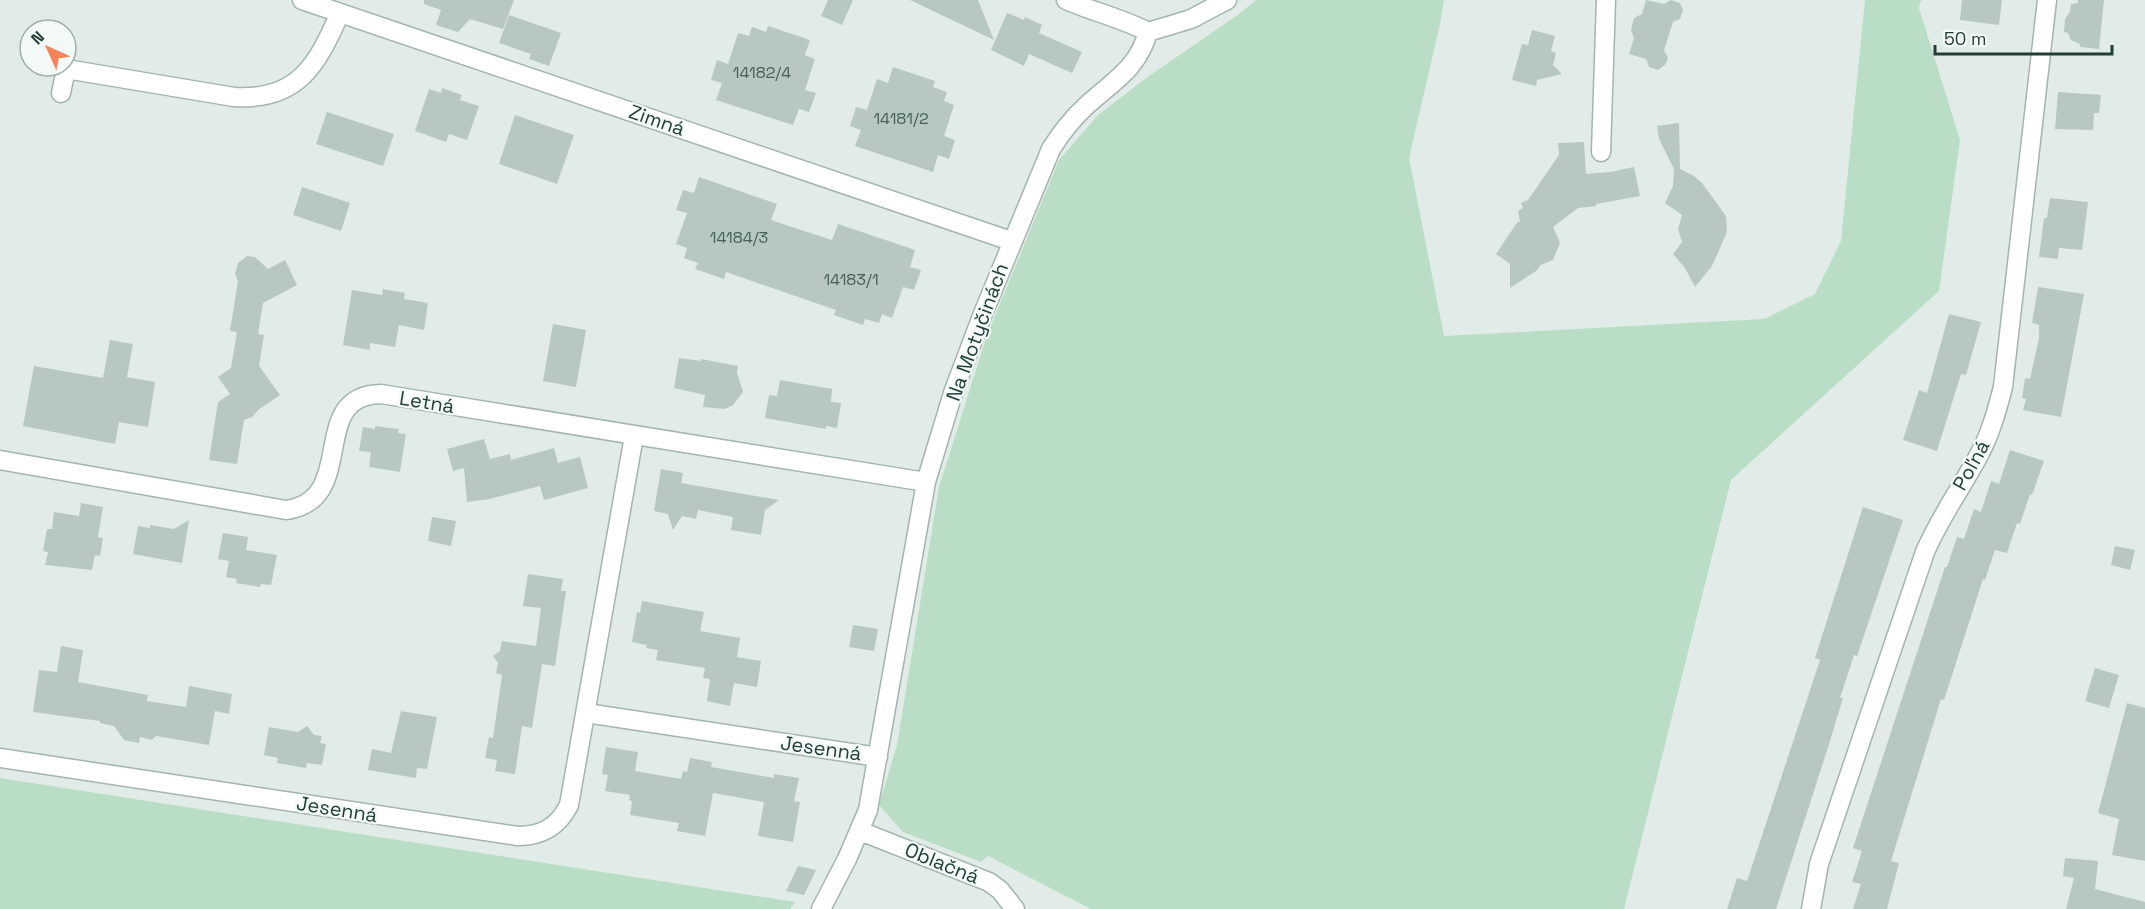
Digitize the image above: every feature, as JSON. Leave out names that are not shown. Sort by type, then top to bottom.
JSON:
[{"type":"street","name":"Zimná","points":[[302,0],[1011,241]]},
{"type":"street","points":[[1066,0],[1095,13],[1127,21],[1148,32],[1191,19],[1227,0]]},
{"type":"street","points":[[1601,152],[1606,0]]},
{"type":"street","name":"Poľná","points":[[1811,909],[1819,864],[1924,552],[1938,522],[1980,452],[1994,422],[2001,396],[2047,0]]},
{"type":"street","points":[[61,93],[66,69],[234,97],[268,96],[294,84],[311,68],[340,13]]},
{"type":"street","name":"Na Motyčinách","points":[[821,909],[860,831],[872,794],[926,482],[953,393],[1011,241],[1056,142],[1066,126],[1087,105],[1126,72],[1143,48],[1148,32]]},
{"type":"street","name":"Letná","points":[[0,460],[286,510],[306,505],[320,492],[328,475],[341,417],[352,402],[361,396],[381,394],[926,482]]},
{"type":"street","name":"Jesenná","points":[[0,758],[507,835],[530,836],[550,829],[558,822],[569,805],[634,435]]},
{"type":"street","name":"Jesenná","points":[[585,713],[878,757]]},
{"type":"street","name":"Oblačná","points":[[860,831],[989,882],[1000,890],[1015,909]]},
{"type":"green space","points":[[1256,0],[1444,0],[1409,158],[1444,336],[1764,319],[1815,294],[1841,241],[1865,0],[1921,0],[1919,8],[1960,140],[1939,291],[1731,480],[1624,909],[1091,909],[988,856],[981,862],[903,832],[879,805],[897,745],[939,487],[986,338],[1059,160],[1098,115]]},
{"type":"green space","points":[[0,778],[795,902],[790,909],[0,909]]},
{"type":"building","points":[[424,0],[514,0],[503,29],[470,19],[458,32],[436,25],[441,10],[424,4]]},
{"type":"building","points":[[828,0],[853,0],[842,25],[821,16]]},
{"type":"building","points":[[910,0],[978,0],[994,40]]},
{"type":"building","points":[[1646,0],[1664,4],[1671,0],[1680,3],[1683,10],[1680,19],[1673,22],[1664,50],[1668,58],[1665,65],[1658,70],[1649,67],[1646,59],[1629,54],[1634,38],[1631,30],[1634,18],[1642,14]]},
{"type":"building","points":[[1962,0],[2002,0],[1999,25],[1960,20]]},
{"type":"building","points":[[2078,0],[2104,0],[2099,49],[2080,47],[2080,44],[2071,40],[2068,33],[2064,32],[2065,19],[2070,12],[2071,4],[2078,3]]},
{"type":"building","points":[[1007,13],[1024,20],[1025,17],[1042,25],[1039,33],[1082,52],[1072,73],[1029,54],[1024,66],[991,50]]},
{"type":"building","points":[[509,15],[561,33],[549,66],[529,59],[531,54],[499,43]]},
{"type":"building","points":[[768,26],[810,40],[805,55],[815,59],[805,90],[816,93],[809,112],[799,109],[793,125],[716,100],[722,83],[711,80],[717,60],[728,64],[738,33],[749,36],[752,27],[766,32]]},
{"type":"building","points":[[1532,30],[1555,36],[1551,51],[1556,53],[1553,65],[1562,74],[1537,80],[1536,86],[1512,80],[1522,44],[1528,45]]},
{"type":"building","points":[[893,67],[935,81],[933,87],[947,92],[944,101],[954,105],[944,136],[955,140],[949,159],[938,155],[933,172],[855,146],[861,130],[850,126],[856,107],[867,110],[877,79],[888,83]]},
{"type":"building","points":[[442,88],[462,95],[460,100],[479,106],[467,140],[449,134],[446,142],[415,131],[429,89],[441,93]]},
{"type":"building","points":[[2058,92],[2101,95],[2099,113],[2094,113],[2093,130],[2055,129]]},
{"type":"building","points":[[327,112],[394,134],[383,166],[316,144]]},
{"type":"building","points":[[515,115],[574,135],[557,184],[499,164]]},
{"type":"building","points":[[1679,123],[1680,169],[1702,183],[1726,216],[1727,231],[1724,239],[1712,266],[1695,287],[1685,268],[1673,254],[1682,242],[1678,229],[1682,215],[1665,203],[1673,186],[1674,169],[1659,139],[1657,126]]},
{"type":"building","points":[[1584,142],[1586,174],[1634,167],[1640,196],[1578,208],[1553,227],[1560,243],[1553,260],[1541,265],[1536,271],[1510,288],[1510,264],[1496,254],[1520,221],[1518,211],[1523,208],[1521,203],[1528,200],[1559,155],[1558,143]]},
{"type":"building","points":[[699,177],[777,204],[771,220],[832,240],[838,224],[915,250],[910,267],[921,270],[914,290],[903,287],[892,318],[882,314],[879,323],[865,319],[863,325],[834,315],[836,310],[726,272],[724,279],[695,269],[698,263],[684,258],[687,248],[676,244],[687,213],[676,210],[683,190],[694,193]]},
{"type":"building","points":[[302,187],[350,203],[341,231],[293,215]]},
{"type":"building","points":[[2050,198],[2088,202],[2082,250],[2059,248],[2058,259],[2039,257],[2044,218],[2047,218]]},
{"type":"building","points":[[247,256],[255,257],[268,269],[285,260],[297,285],[263,303],[258,334],[264,335],[259,366],[280,395],[252,417],[244,420],[237,464],[209,460],[218,402],[230,394],[218,377],[231,368],[237,332],[230,331],[238,281],[235,274],[238,263]]},
{"type":"building","points":[[2038,287],[2084,294],[2061,417],[2023,410],[2026,399],[2022,398],[2025,378],[2030,379],[2039,338],[2039,325],[2032,323]]},
{"type":"building","points":[[383,289],[405,293],[404,299],[428,303],[424,330],[399,325],[395,347],[370,343],[370,350],[343,345],[352,290],[382,295]]},
{"type":"building","points":[[1949,314],[1981,322],[1966,375],[1961,374],[1937,451],[1903,440],[1919,390],[1927,393]]},
{"type":"building","points":[[553,324],[586,330],[576,387],[543,381]]},
{"type":"building","points":[[110,340],[133,344],[127,377],[155,382],[148,427],[119,422],[115,444],[23,426],[34,366],[103,378]]},
{"type":"building","points":[[679,358],[701,361],[701,359],[738,366],[737,373],[743,392],[733,405],[725,409],[703,407],[705,395],[674,388]]},
{"type":"building","points":[[780,380],[832,389],[831,402],[841,403],[837,428],[826,426],[826,429],[765,418],[769,395],[777,396]]},
{"type":"building","points":[[375,426],[399,429],[398,433],[406,434],[400,472],[369,467],[371,452],[359,451],[363,427],[375,429]]},
{"type":"building","points":[[484,439],[490,459],[510,454],[511,460],[554,448],[558,463],[580,457],[588,488],[544,500],[540,486],[467,502],[464,468],[453,471],[447,449]]},
{"type":"building","points":[[2010,450],[2044,461],[2020,524],[2017,523],[2007,553],[1995,550],[1985,580],[1983,579],[1944,700],[1941,699],[1891,861],[1899,863],[1887,909],[1853,909],[1861,884],[1852,882],[1862,851],[1853,848],[1945,567],[1947,567],[1957,537],[1964,539],[1974,509],[1981,512],[1991,481],[1999,484]]},
{"type":"building","points":[[661,469],[683,473],[681,483],[779,500],[765,510],[761,535],[731,530],[733,517],[698,510],[696,519],[682,516],[673,530],[668,514],[654,511]]},
{"type":"building","points":[[81,503],[103,507],[98,537],[103,538],[100,556],[95,555],[92,570],[45,565],[48,552],[43,551],[47,529],[52,529],[54,512],[79,516]]},
{"type":"building","points":[[1863,507],[1903,520],[1857,656],[1854,655],[1840,698],[1843,698],[1830,741],[1776,909],[1727,909],[1737,878],[1747,881],[1820,660],[1815,658]]},
{"type":"building","points":[[432,517],[456,521],[451,546],[428,541]]},
{"type":"building","points":[[189,520],[182,563],[133,554],[138,526],[150,528],[150,525],[174,529]]},
{"type":"building","points":[[223,533],[248,537],[246,550],[277,555],[271,585],[261,584],[260,587],[236,583],[237,579],[226,577],[229,561],[218,559]]},
{"type":"building","points":[[2115,546],[2135,550],[2130,570],[2111,565]]},
{"type":"building","points":[[528,574],[563,579],[561,591],[566,591],[555,666],[542,664],[532,728],[522,726],[515,774],[495,771],[497,760],[485,758],[489,737],[493,738],[502,675],[496,673],[498,663],[493,656],[500,651],[502,641],[536,646],[541,608],[523,606]]},
{"type":"building","points":[[642,601],[704,612],[700,631],[740,638],[737,657],[761,661],[757,687],[734,683],[730,706],[707,701],[710,679],[703,678],[705,668],[656,660],[658,650],[632,642],[637,612],[640,613]]},
{"type":"building","points":[[853,625],[878,629],[874,651],[849,647]]},
{"type":"building","points":[[61,646],[83,650],[78,682],[148,695],[147,701],[186,707],[189,686],[232,694],[229,714],[215,711],[209,745],[156,736],[152,740],[140,737],[139,743],[124,740],[114,726],[100,723],[100,721],[33,712],[39,670],[57,672]]},
{"type":"building","points":[[2095,668],[2119,675],[2109,708],[2085,701]]},
{"type":"building","points":[[2127,703],[2145,708],[2145,861],[2112,855],[2119,819],[2098,813]]},
{"type":"building","points":[[401,711],[437,717],[427,769],[417,768],[416,778],[368,770],[372,749],[391,753]]},
{"type":"building","points":[[307,726],[314,735],[322,736],[320,743],[326,744],[322,765],[307,763],[306,768],[277,763],[278,758],[264,755],[269,727],[298,732]]},
{"type":"building","points":[[606,747],[638,752],[635,771],[681,779],[683,771],[687,772],[690,758],[712,762],[711,767],[774,778],[774,774],[799,778],[794,801],[800,802],[793,842],[758,836],[764,802],[713,793],[705,836],[677,831],[679,823],[630,815],[632,801],[629,800],[630,795],[605,791],[608,775],[602,774]]},
{"type":"building","points":[[2065,858],[2098,861],[2095,889],[2145,902],[2145,909],[2066,909],[2074,878],[2063,876]]},
{"type":"building","points":[[798,866],[816,870],[804,895],[786,891]]}]
